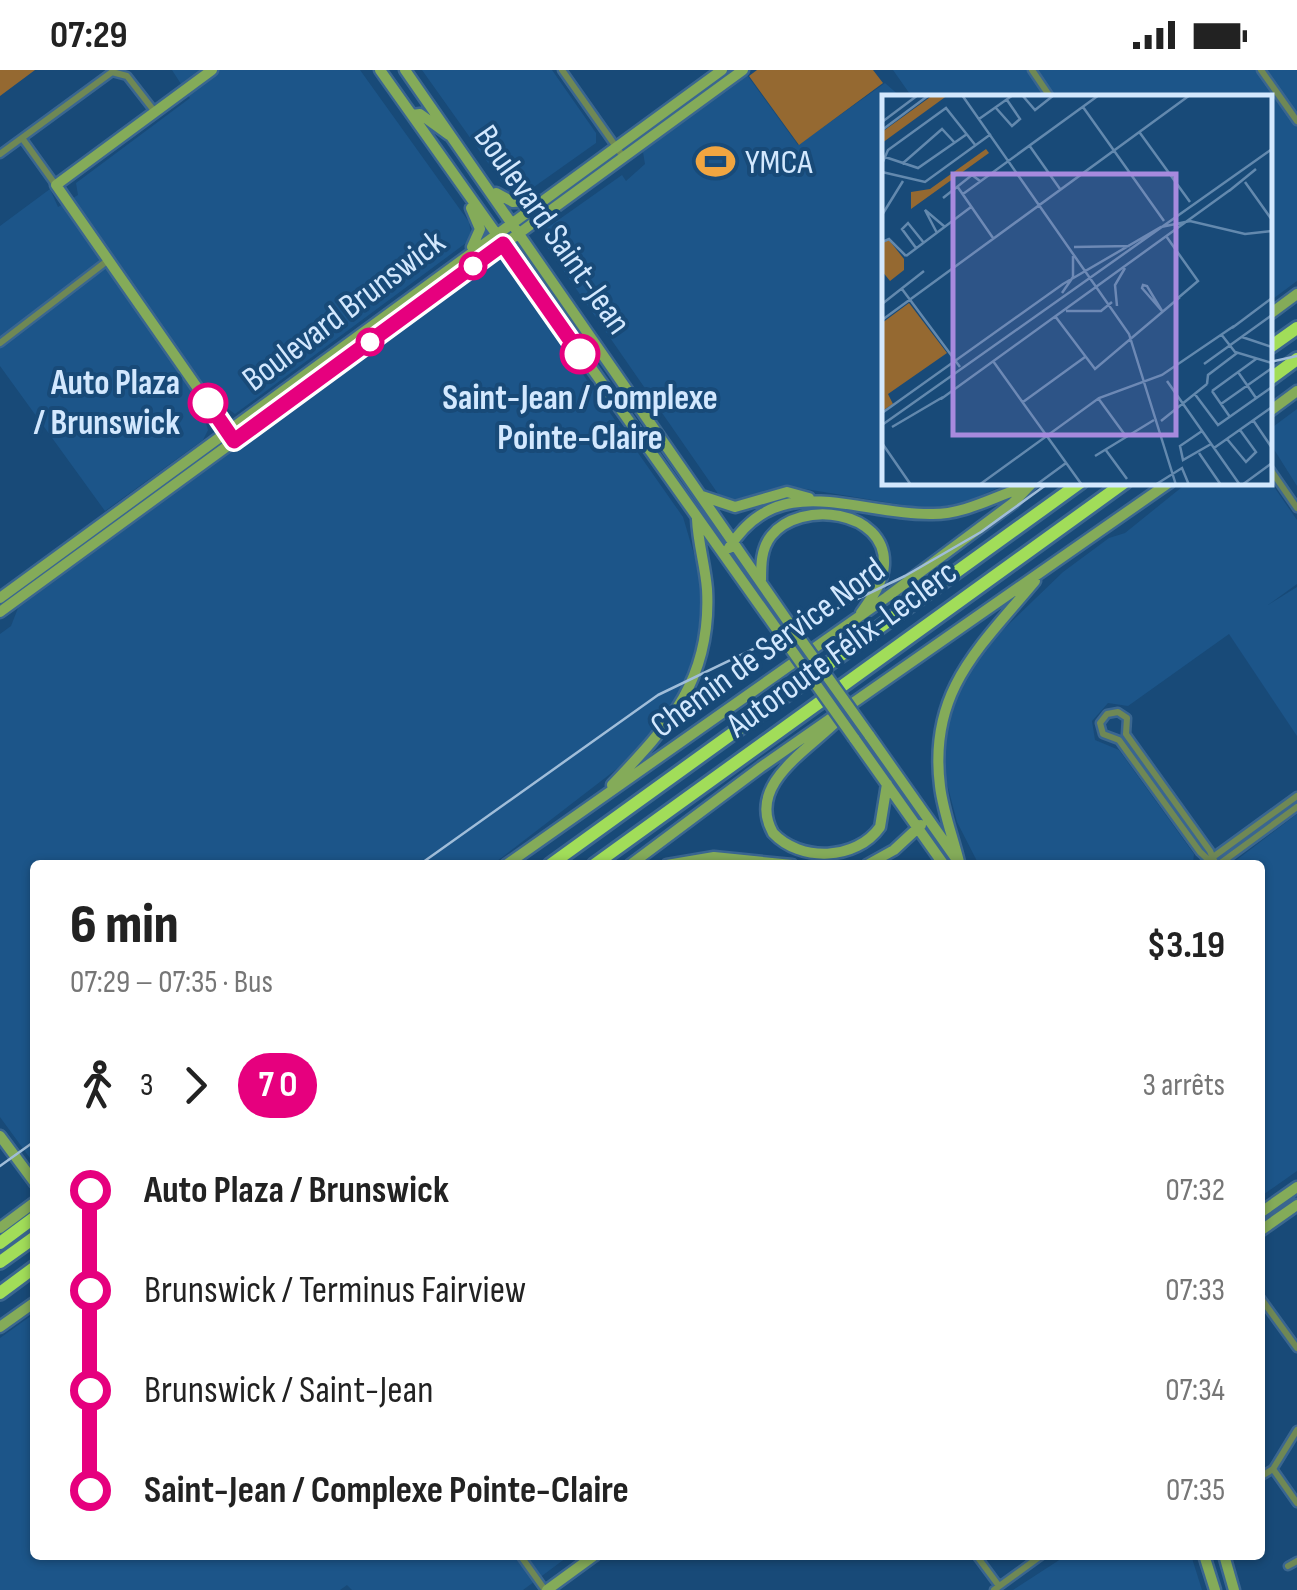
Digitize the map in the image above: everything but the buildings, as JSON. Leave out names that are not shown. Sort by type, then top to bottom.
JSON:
[{"type":"highway","points":[[1272,346],[1297,328]]},
{"type":"highway","points":[[1272,377],[1297,359]]},
{"type":"highway","name":"Autoroute Félix-Leclerc","points":[[557,860],[1077,485]]},
{"type":"highway","name":"Autoroute Félix-Leclerc","points":[[601,860],[1121,485]]},
{"type":"highway","points":[[0,1243],[30,1221]]},
{"type":"highway","points":[[0,1262],[30,1241]]},
{"type":"highway","points":[[0,1292],[30,1271]]},
{"type":"main road","points":[[212,70],[56,185],[231,436]]},
{"type":"main road","name":"Boulevard Saint-Jean","points":[[380,70],[941,860]]},
{"type":"main road","name":"Boulevard Saint-Jean","points":[[405,70],[957,860]]},
{"type":"main road","name":"Boulevard Brunswick","points":[[0,612],[469,252],[722,70]]},
{"type":"main road","name":"Boulevard Brunswick","points":[[0,598],[520,233],[743,70]]},
{"type":"main road","points":[[412,116],[420,114],[454,138]]},
{"type":"main road","points":[[458,180],[480,228],[469,252]]},
{"type":"main road","points":[[490,190],[518,203],[543,199]]},
{"type":"main road","points":[[1272,313],[1297,294]]},
{"type":"main road","points":[[1272,409],[1297,391]]},
{"type":"main road","points":[[702,496],[735,507],[787,492],[814,500],[934,514],[970,508],[1028,485]]},
{"type":"main road","name":"Chemin de Service Nord","points":[[513,860],[858,618],[1013,503],[1030,485]]},
{"type":"main road","points":[[637,860],[1166,485]]},
{"type":"main road","points":[[724,555],[762,513],[789,502],[814,500]]},
{"type":"main road","points":[[761,583],[765,547],[784,524],[820,515],[852,520],[879,541],[884,564],[878,586],[858,618]]},
{"type":"main road","points":[[600,798],[668,726],[693,680],[707,610],[698,518]]},
{"type":"main road","points":[[959,860],[939,781],[946,706],[966,661],[1040,575]]},
{"type":"main road","points":[[852,706],[774,781],[766,803],[770,827],[781,841],[805,852],[848,849],[868,840],[880,828],[887,784]]},
{"type":"main road","points":[[875,860],[920,830],[925,815]]},
{"type":"main road","points":[[690,860],[737,860]]},
{"type":"main road","points":[[0,1136],[30,1177]]},
{"type":"main road","points":[[1265,1210],[1297,1187]]},
{"type":"main road","points":[[1265,1227],[1297,1204]]},
{"type":"main road","points":[[0,1228],[30,1206]]},
{"type":"main road","points":[[0,1327],[30,1306]]},
{"type":"main road","points":[[546,1590],[588,1560]]},
{"type":"main road","points":[[1205,1560],[1214,1590]]},
{"type":"main road","points":[[1225,1560],[1234,1590]]},
{"type":"street","points":[[562,70],[624,158]]},
{"type":"street","points":[[1032,70],[1049,95]]},
{"type":"street","points":[[1261,70],[1297,121]]},
{"type":"street","points":[[0,154],[115,71],[128,76],[154,112]]},
{"type":"street","points":[[22,138],[56,185]]},
{"type":"street","points":[[0,343],[107,261]]},
{"type":"street","points":[[1272,473],[1297,508]]},
{"type":"street","points":[[1210,860],[1119,740],[1109,739],[1102,732],[1106,714],[1118,712],[1126,716],[1126,734],[1210,860]]},
{"type":"street","points":[[1216,860],[1297,796]]},
{"type":"street","points":[[1217,860],[1297,808]]},
{"type":"street","points":[[1265,1304],[1297,1348]]},
{"type":"street","points":[[1265,1474],[1273,1469],[1297,1430]]},
{"type":"street","points":[[1273,1469],[1297,1503]]},
{"type":"street","points":[[524,1560],[546,1590]]},
{"type":"street","points":[[979,1560],[996,1588],[1035,1560]]},
{"type":"street","points":[[1288,1566],[1297,1561]]},
{"type":"shaded area","points":[[0,70],[35,70],[0,96]]},
{"type":"shaded area","points":[[172,70],[360,70],[469,222],[470,240],[235,414],[227,408],[206,423],[208,430],[203,440],[105,511],[0,366],[0,226],[50,189],[58,207],[78,195],[76,183],[190,98]]},
{"type":"shaded area","points":[[422,70],[552,70],[596,133],[596,143],[524,194],[508,191]]},
{"type":"shaded area","points":[[757,70],[873,70],[883,83],[799,145],[749,76]]},
{"type":"shaded area","points":[[893,70],[1297,70],[1297,281],[1272,300],[1272,95],[911,95]]},
{"type":"shaded area","points":[[747,75],[798,145],[885,83],[899,95],[882,95],[882,485],[1004,485],[967,502],[928,509],[793,487],[749,501],[721,498],[543,241],[547,228],[622,175],[626,181],[645,164],[643,152]]},
{"type":"shaded area","points":[[500,256],[683,517],[701,578],[702,607],[698,643],[684,690],[651,736],[618,768],[498,860],[30,860],[30,1158],[0,1117],[0,634],[11,626],[18,608]]},
{"type":"shaded area","points":[[1297,409],[1297,486],[1272,446],[1272,428]]},
{"type":"shaded area","points":[[1272,484],[1297,520],[1297,584],[1268,605],[1297,587],[1297,736],[1229,634],[1128,706],[1108,703],[1092,721],[1095,740],[1119,750],[1194,854],[1193,860],[976,860],[957,822],[944,772],[945,742],[955,695],[983,649],[1063,572],[1109,538],[1125,533],[1185,485]]},
{"type":"shaded area","points":[[1297,814],[1297,1171],[1265,1193],[1265,860],[1237,860]]},
{"type":"shaded area","points":[[30,1317],[30,1560],[563,1560],[523,1590],[352,1590],[347,1585],[340,1590],[0,1590],[0,1338]]},
{"type":"shaded area","points":[[1059,1560],[1193,1560],[1202,1590],[1013,1590]]},
{"type":"tram line","points":[[1272,362],[1297,356]]},
{"type":"tram line","points":[[426,860],[658,695],[905,576],[981,532],[1046,485]]},
{"type":"tram line","points":[[0,1166],[30,1145]]},
{"type":"bus line","points":[[208,403],[234,441],[503,244],[580,354]]},
{"type":"place","name":"YMCA","points":[[715,162]]},
{"type":"place","name":"Saint-Jean / Complexe Pointe-Claire","points":[[580,354]]},
{"type":"place","name":"Auto Plaza / Brunswick","points":[[208,403]]}]
